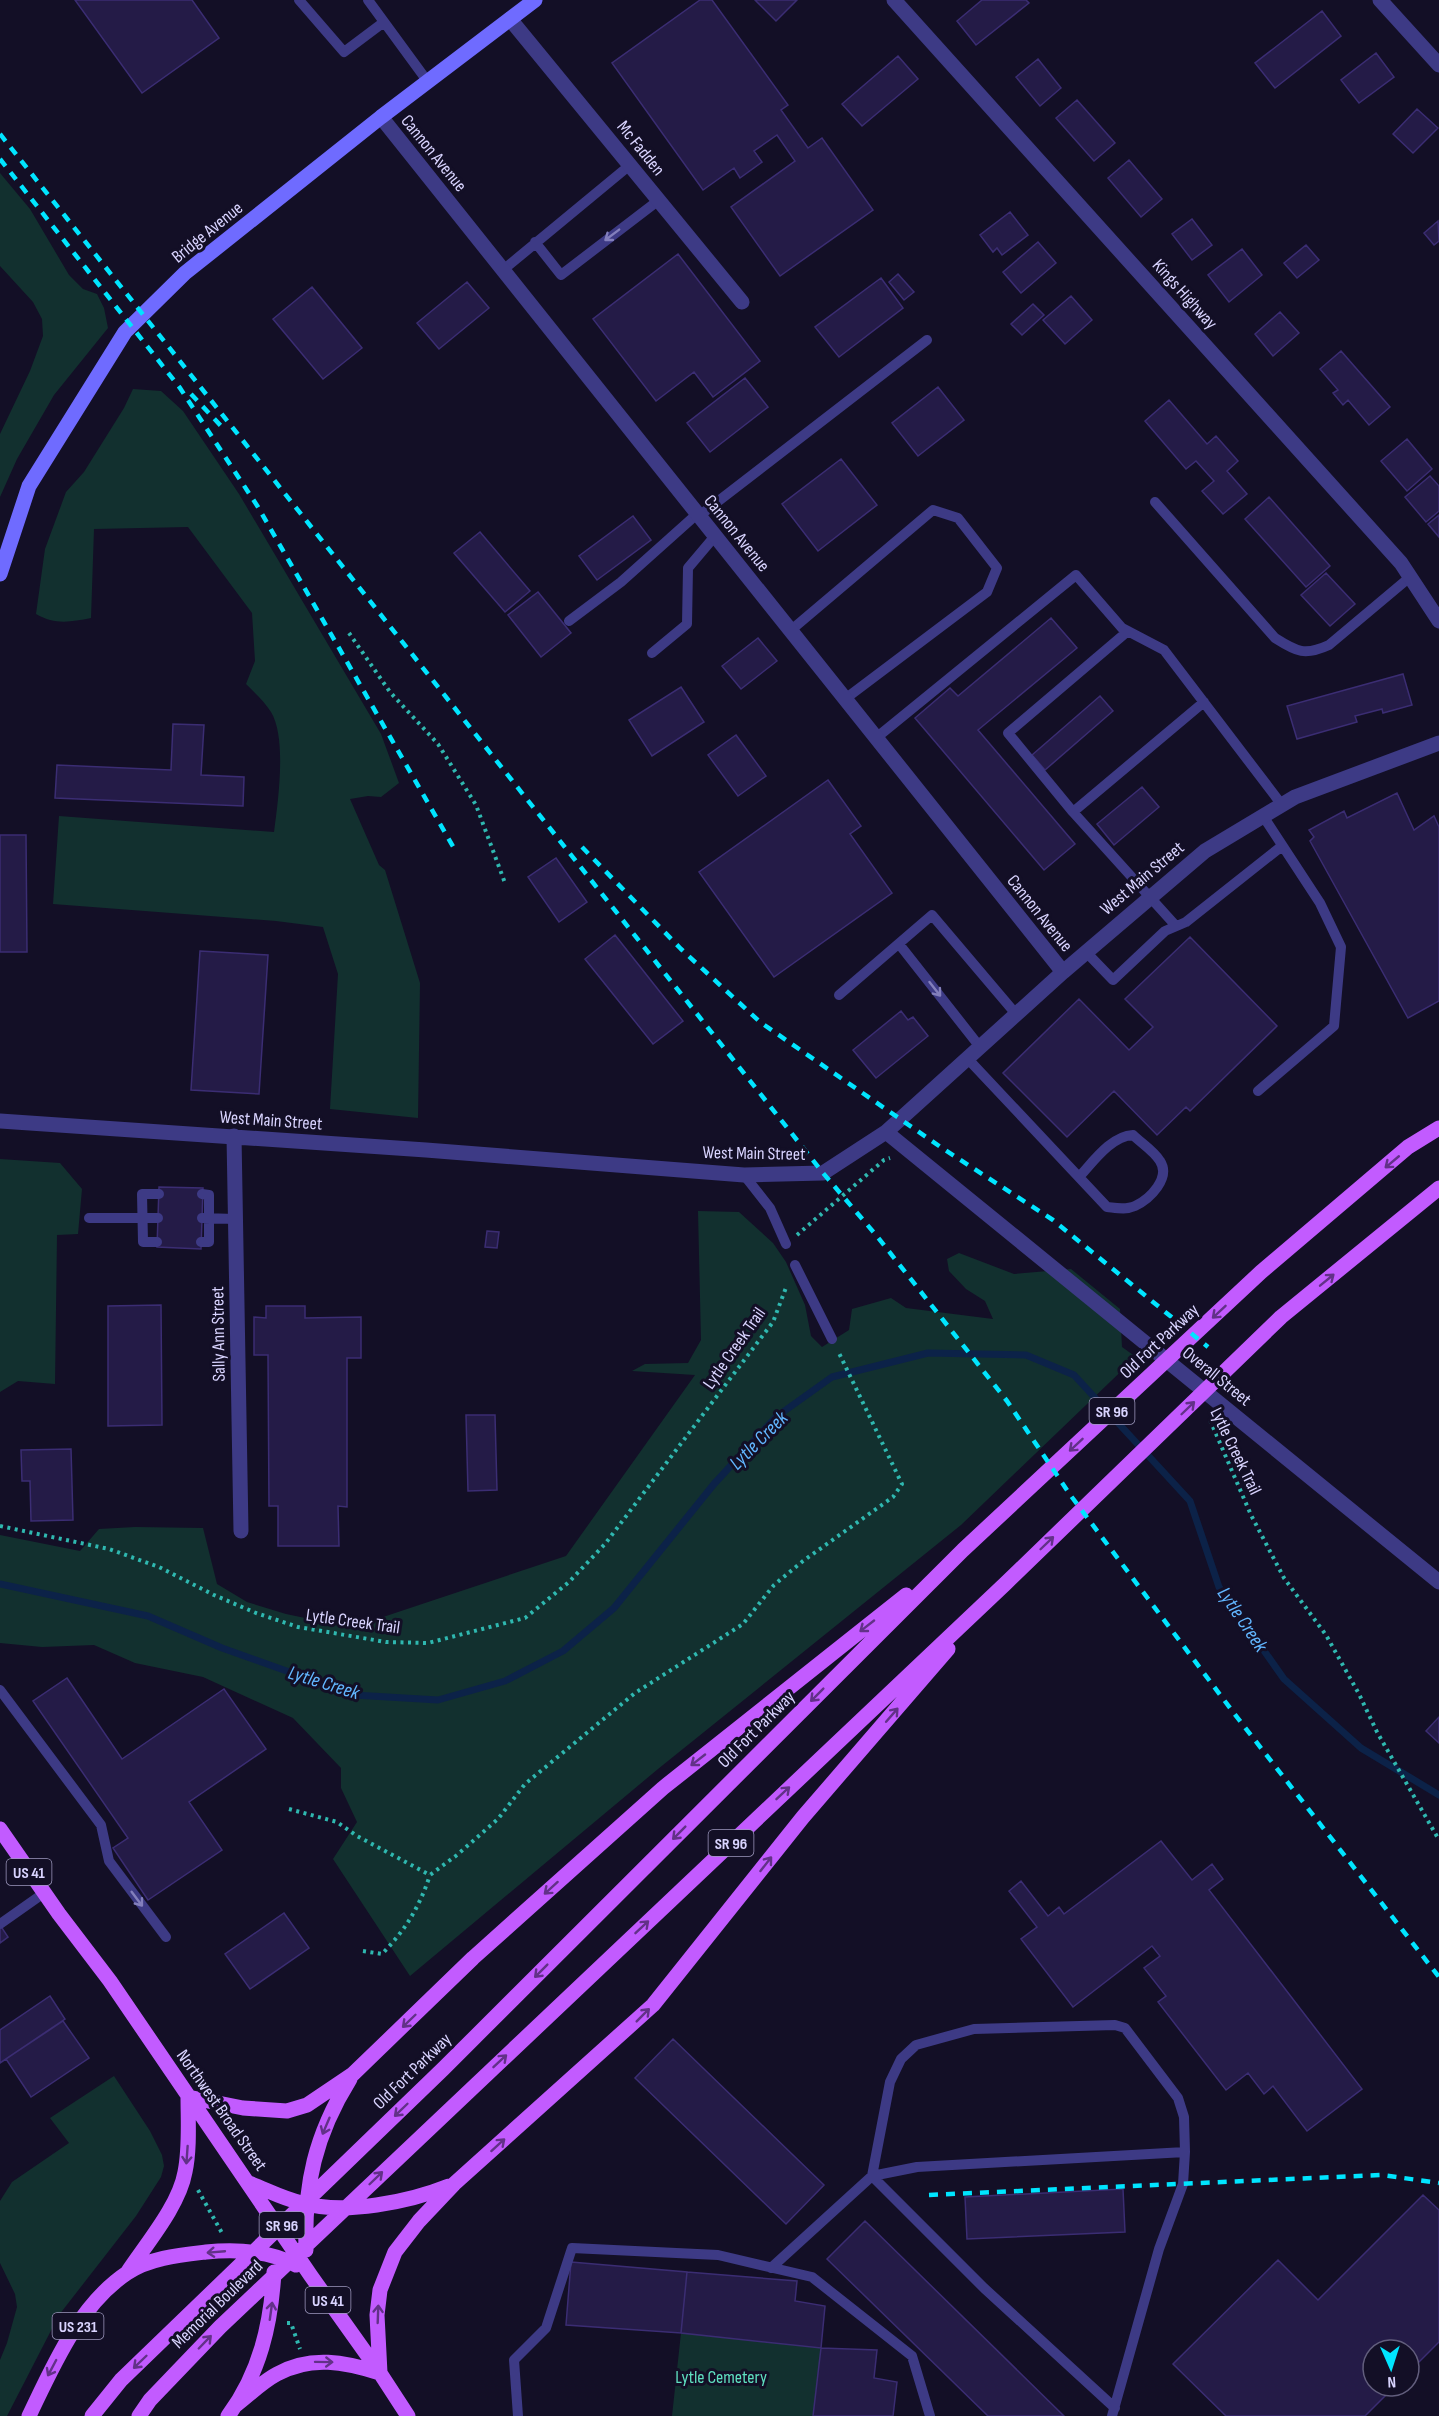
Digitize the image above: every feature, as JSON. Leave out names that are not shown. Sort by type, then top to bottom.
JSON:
[{"type":"main road","name":"Old Fort Parkway","points":[[92,2416],[121,2380],[443,2069],[963,1550],[1262,1272],[1408,1147],[1439,1128]]},
{"type":"main road","name":"SR 96","points":[[1005,1584],[1281,1317],[1439,1188]]},
{"type":"main road","points":[[127,2273],[166,2216],[184,2177],[189,2097],[243,2108],[287,2111],[307,2105],[354,2074],[473,1958],[663,1788],[963,1550]]},
{"type":"main road","points":[[232,2410],[275,2374],[309,2363],[318,2361],[347,2363],[381,2373],[377,2315],[380,2290],[395,2252],[419,2221],[454,2184],[653,2005],[803,1817],[1005,1584]]},
{"type":"main road","name":"Memorial Boulevard","points":[[139,2416],[150,2400],[220,2327],[1005,1584]]},
{"type":"main road","name":"Northwest Broad Street","points":[[0,1829],[44,1893],[110,1981],[311,2276],[381,2373],[408,2416]]},
{"type":"main road","points":[[311,2276],[306,2251],[307,2191],[321,2137],[332,2111],[354,2074]]},
{"type":"main road","points":[[249,2183],[306,2204],[339,2207],[395,2204],[454,2184]]},
{"type":"main road","points":[[232,2410],[256,2367],[268,2330],[272,2308],[273,2256],[268,2226],[249,2183]]},
{"type":"main road","points":[[127,2273],[180,2255],[225,2250],[284,2259],[311,2276]]},
{"type":"main road","name":"US 231","points":[[29,2416],[66,2343],[108,2289],[127,2273]]},
{"type":"street","name":"Kings Highway","points":[[894,0],[1385,545],[1410,577],[1439,621]]},
{"type":"street","points":[[1380,0],[1439,65]]},
{"type":"street","name":"Bridge Avenue","points":[[0,574],[30,486],[125,332],[185,273],[381,117],[510,19],[526,3]]},
{"type":"street","name":"Mc Fadden","points":[[510,19],[742,302]]},
{"type":"street","name":"Cannon Avenue","points":[[381,117],[1063,972]]},
{"type":"street","name":"West Main Street","points":[[0,1121],[234,1136],[744,1175],[823,1173],[886,1132],[1063,972],[1205,850],[1295,797],[1439,743]]},
{"type":"street","name":"Overall Street","points":[[886,1132],[1439,1582]]},
{"type":"street","name":"Sally Ann Street","points":[[234,1136],[241,1532]]},
{"type":"lane","points":[[299,0],[344,52],[384,22]]},
{"type":"lane","points":[[368,0],[428,82]]},
{"type":"lane","points":[[503,270],[630,165]]},
{"type":"lane","points":[[535,242],[561,275],[659,200]]},
{"type":"lane","points":[[569,621],[621,582],[698,515],[927,340]]},
{"type":"lane","points":[[1155,502],[1275,638],[1291,648],[1304,652],[1329,645],[1410,577]]},
{"type":"lane","points":[[790,631],[933,510],[958,518],[997,568],[987,592],[844,699]]},
{"type":"lane","points":[[652,653],[687,624],[688,567],[715,536]]},
{"type":"lane","points":[[876,738],[1076,575],[1122,628],[1164,650],[1281,805]]},
{"type":"lane","points":[[1128,631],[1008,733],[1073,812],[1176,926]]},
{"type":"lane","points":[[1073,812],[1204,702]]},
{"type":"lane","points":[[1258,1091],[1334,1026],[1341,947],[1320,903],[1263,816]]},
{"type":"lane","points":[[1086,952],[1113,980],[1165,931],[1186,922],[1282,846]]},
{"type":"lane","points":[[839,995],[932,915],[1016,1014]]},
{"type":"lane","points":[[899,944],[980,1047]]},
{"type":"lane","points":[[967,1058],[1107,1207],[1124,1209],[1137,1205],[1161,1183],[1164,1171],[1161,1162],[1133,1135],[1124,1135],[1114,1141],[1079,1177]]},
{"type":"lane","points":[[744,1175],[770,1208],[786,1244]]},
{"type":"lane","points":[[157,1242],[143,1242],[142,1194],[159,1194]]},
{"type":"lane","points":[[201,1242],[209,1242],[206,1218],[209,1195],[202,1194]]},
{"type":"lane","points":[[89,1218],[158,1218]]},
{"type":"lane","points":[[206,1218],[236,1218]]},
{"type":"lane","points":[[795,1265],[832,1339]]},
{"type":"lane","points":[[0,1690],[101,1824],[109,1861],[166,1937]]},
{"type":"lane","points":[[0,1923],[44,1893]]},
{"type":"lane","points":[[1115,2025],[1125,2028],[1178,2098],[1184,2117],[1185,2151],[1183,2184],[1159,2249],[1113,2412],[872,2176],[890,2082],[901,2059],[916,2045],[974,2029],[1115,2025]]},
{"type":"lane","points":[[771,2268],[872,2176],[917,2167],[1185,2151]]},
{"type":"lane","points":[[518,2416],[514,2360],[546,2328],[572,2248],[718,2255],[812,2277],[912,2356],[930,2416]]},
{"type":"path","points":[[349,633],[390,692],[438,744],[465,787],[476,805],[505,883]]},
{"type":"path","points":[[786,1244],[884,1160],[895,1156]]},
{"type":"path","name":"Lytle Creek Trail","points":[[0,1526],[109,1550],[159,1567],[214,1595],[256,1613],[298,1627],[386,1642],[428,1643],[525,1618],[569,1582],[605,1544],[772,1322],[795,1265]]},
{"type":"path","points":[[363,1951],[382,1954],[401,1934],[421,1903],[430,1875],[498,1819],[525,1784],[635,1693],[744,1624],[774,1585],[803,1561],[893,1497],[902,1484],[832,1339]]},
{"type":"path","name":"Lytle Creek Trail","points":[[1207,1416],[1229,1461],[1251,1515],[1284,1578],[1326,1635],[1377,1732],[1439,1840]]},
{"type":"path","points":[[289,1809],[337,1822],[357,1836],[430,1875]]},
{"type":"path","points":[[196,2187],[223,2235]]},
{"type":"path","points":[[287,2323],[291,2323],[300,2351]]},
{"type":"green space","points":[[0,173],[30,209],[69,275],[83,289],[97,294],[104,308],[108,328],[54,395],[17,459],[0,497],[0,434],[30,371],[43,336],[42,319],[33,302],[0,266]]},
{"type":"green space","points":[[133,389],[161,391],[183,411],[239,494],[381,734],[399,783],[381,797],[368,796],[350,799],[379,865],[385,870],[420,983],[418,1118],[330,1109],[338,974],[323,927],[276,921],[53,904],[59,816],[274,832],[280,770],[279,738],[271,712],[246,684],[255,661],[252,613],[188,527],[94,529],[91,618],[56,621],[36,614],[45,549],[66,492],[84,472],[124,408]]},
{"type":"green space","points":[[0,1159],[60,1163],[82,1189],[78,1234],[57,1235],[55,1384],[18,1381],[0,1392]]},
{"type":"green space","points":[[698,1211],[739,1212],[773,1243],[786,1262],[805,1305],[811,1336],[822,1347],[849,1330],[852,1309],[891,1298],[906,1308],[993,1319],[985,1301],[966,1289],[949,1271],[947,1259],[959,1253],[1014,1274],[1071,1269],[1120,1309],[1122,1347],[1136,1357],[961,1525],[658,1769],[410,1976],[333,1859],[357,1822],[341,1788],[341,1768],[293,1718],[203,1677],[135,1663],[94,1645],[42,1647],[0,1643],[0,1535],[80,1551],[99,1529],[203,1528],[217,1584],[247,1602],[286,1614],[324,1622],[365,1623],[566,1556],[695,1375],[632,1371],[645,1364],[688,1363],[701,1340]]},
{"type":"green space","points":[[114,2076],[150,2131],[162,2155],[164,2166],[161,2177],[136,2216],[59,2315],[7,2416],[0,2416],[0,2360],[17,2307],[15,2294],[0,2263],[0,2201],[12,2182],[69,2143],[50,2118]]},
{"type":"green space","name":"Lytle Cemetery","points":[[681,2333],[821,2348],[813,2416],[672,2416]]},
{"type":"building","points":[[75,0],[192,0],[219,38],[142,93]]},
{"type":"building","points":[[700,0],[712,0],[788,105],[781,110],[808,148],[822,138],[873,210],[780,276],[731,207],[795,161],[777,135],[754,151],[762,162],[740,178],[734,168],[703,190],[612,63]]},
{"type":"building","points":[[755,0],[797,0],[776,21]]},
{"type":"building","points":[[982,0],[1026,0],[1029,3],[976,45],[957,21]]},
{"type":"building","points":[[1322,11],[1341,36],[1275,88],[1255,63]]},
{"type":"building","points":[[1376,53],[1394,77],[1359,103],[1341,80]]},
{"type":"building","points":[[898,56],[918,79],[862,126],[842,104]]},
{"type":"building","points":[[1038,59],[1061,88],[1040,106],[1016,77]]},
{"type":"building","points":[[1077,100],[1115,143],[1094,161],[1056,118]]},
{"type":"building","points":[[1417,109],[1438,128],[1413,153],[1393,134]]},
{"type":"building","points":[[1129,160],[1162,199],[1141,217],[1108,178]]},
{"type":"building","points":[[1010,212],[1028,235],[1002,255],[997,248],[993,252],[980,235]]},
{"type":"building","points":[[1192,219],[1212,245],[1192,260],[1172,234]]},
{"type":"building","points":[[1438,221],[1439,241],[1434,245],[1424,233]]},
{"type":"building","points":[[1038,242],[1056,263],[1021,293],[1003,272]]},
{"type":"building","points":[[1306,245],[1319,260],[1297,278],[1284,263]]},
{"type":"building","points":[[1242,249],[1262,275],[1229,302],[1208,275]]},
{"type":"building","points":[[678,254],[760,361],[713,397],[694,372],[656,401],[593,319]]},
{"type":"building","points":[[898,274],[914,292],[904,300],[889,282]]},
{"type":"building","points":[[881,278],[903,308],[839,357],[815,327]]},
{"type":"building","points":[[467,282],[489,308],[439,349],[417,323]]},
{"type":"building","points":[[312,287],[362,348],[323,379],[273,319]]},
{"type":"building","points":[[1071,296],[1092,320],[1065,344],[1043,320]]},
{"type":"building","points":[[1033,304],[1044,315],[1022,335],[1011,324]]},
{"type":"building","points":[[1280,312],[1299,333],[1273,356],[1255,334]]},
{"type":"building","points":[[1341,351],[1390,407],[1369,425],[1348,400],[1343,405],[1333,393],[1338,390],[1320,369]]},
{"type":"building","points":[[745,378],[768,407],[710,452],[687,423]]},
{"type":"building","points":[[938,387],[964,420],[918,456],[892,423]]},
{"type":"building","points":[[1169,400],[1207,444],[1216,436],[1238,461],[1227,471],[1247,494],[1223,514],[1202,491],[1214,481],[1196,461],[1186,469],[1145,421]]},
{"type":"building","points":[[1407,439],[1432,469],[1407,491],[1381,461]]},
{"type":"building","points":[[841,459],[877,505],[818,551],[782,504]]},
{"type":"building","points":[[1430,476],[1439,486],[1439,511],[1426,522],[1405,497]]},
{"type":"building","points":[[1269,497],[1330,566],[1306,587],[1245,519]]},
{"type":"building","points":[[1439,515],[1439,537],[1428,524]]},
{"type":"building","points":[[633,516],[651,540],[597,580],[579,556]]},
{"type":"building","points":[[480,532],[530,591],[505,612],[454,553]]},
{"type":"building","points":[[1326,573],[1355,604],[1330,626],[1301,595]]},
{"type":"building","points":[[538,592],[571,633],[541,657],[508,615]]},
{"type":"building","points":[[1051,618],[1077,648],[978,730],[1075,844],[1044,870],[915,718],[950,688],[958,696]]},
{"type":"building","points":[[758,638],[777,661],[741,689],[722,666]]},
{"type":"building","points":[[1403,674],[1412,705],[1383,713],[1382,709],[1355,716],[1357,722],[1297,739],[1287,706]]},
{"type":"building","points":[[681,687],[704,722],[652,756],[629,720]]},
{"type":"building","points":[[1100,696],[1113,711],[1045,770],[1032,755]]},
{"type":"building","points":[[173,724],[204,725],[201,775],[244,777],[243,806],[55,798],[57,765],[171,770]]},
{"type":"building","points":[[736,735],[766,776],[738,796],[708,755]]},
{"type":"building","points":[[828,780],[861,826],[850,834],[892,893],[774,977],[699,872]]},
{"type":"building","points":[[1142,787],[1159,807],[1114,845],[1097,824]]},
{"type":"building","points":[[1397,793],[1414,830],[1434,816],[1439,827],[1439,1001],[1408,1018],[1310,841],[1314,837],[1309,830],[1344,811],[1347,818]]},
{"type":"building","points":[[0,835],[26,835],[27,952],[0,952]]},
{"type":"building","points":[[556,858],[587,902],[559,922],[528,877]]},
{"type":"building","points":[[615,935],[683,1021],[653,1044],[585,959]]},
{"type":"building","points":[[1190,937],[1277,1026],[1190,1111],[1186,1107],[1157,1135],[1114,1091],[1067,1137],[1003,1073],[1079,999],[1129,1050],[1153,1027],[1125,999]]},
{"type":"building","points":[[200,951],[268,955],[259,1094],[191,1090]]},
{"type":"building","points":[[901,1011],[908,1020],[913,1017],[928,1036],[876,1078],[853,1050]]},
{"type":"building","points":[[159,1187],[203,1188],[201,1249],[157,1247]]},
{"type":"building","points":[[487,1231],[499,1232],[497,1248],[485,1247]]},
{"type":"building","points":[[161,1305],[162,1425],[108,1426],[108,1306]]},
{"type":"building","points":[[266,1306],[305,1306],[305,1318],[361,1317],[361,1358],[347,1358],[347,1507],[338,1506],[339,1546],[278,1546],[278,1506],[269,1506],[268,1355],[254,1355],[254,1317],[266,1318]]},
{"type":"building","points":[[466,1415],[495,1415],[497,1490],[468,1491]]},
{"type":"building","points":[[71,1449],[73,1520],[31,1521],[30,1481],[22,1481],[21,1450]]},
{"type":"building","points":[[67,1678],[122,1759],[224,1689],[266,1749],[189,1802],[222,1850],[148,1900],[113,1848],[128,1838],[33,1701]]},
{"type":"building","points":[[1439,1717],[1439,1743],[1426,1731]]},
{"type":"building","points":[[1161,1841],[1192,1880],[1212,1864],[1223,1879],[1209,1890],[1362,2089],[1307,2131],[1273,2086],[1264,2094],[1248,2073],[1226,2090],[1158,2002],[1166,1996],[1144,1968],[1160,1956],[1152,1946],[1073,2007],[1021,1939],[1037,1927],[1009,1891],[1021,1881],[1048,1916],[1059,1907],[1064,1914]]},
{"type":"building","points":[[284,1913],[309,1948],[250,1989],[225,1954]]},
{"type":"building","points":[[0,1925],[8,1937],[0,1943]]},
{"type":"building","points":[[50,1996],[65,2019],[0,2063],[0,2030]]},
{"type":"building","points":[[63,2021],[89,2058],[31,2097],[6,2059]]},
{"type":"building","points":[[673,2039],[824,2185],[786,2224],[635,2078]]},
{"type":"building","points":[[1123,2189],[1125,2232],[967,2239],[965,2197]]},
{"type":"building","points":[[1423,2195],[1439,2210],[1439,2342],[1421,2360],[1421,2338],[1361,2338],[1361,2398],[1383,2398],[1365,2416],[1226,2416],[1173,2364],[1278,2260],[1318,2300]]},
{"type":"building","points":[[865,2221],[1064,2416],[988,2416],[827,2259]]},
{"type":"building","points":[[571,2262],[687,2272],[681,2333],[566,2325]]},
{"type":"building","points":[[687,2272],[797,2281],[795,2301],[825,2306],[821,2348],[681,2333]]},
{"type":"building","points":[[821,2348],[877,2350],[874,2378],[897,2382],[893,2416],[813,2416]]},
{"type":"waterway","name":"Lytle Creek","points":[[0,1584],[148,1616],[222,1648],[354,1695],[438,1700],[505,1681],[563,1651],[614,1608],[714,1484],[776,1417],[832,1377],[928,1353],[1026,1355],[1074,1375],[1190,1501],[1219,1587],[1284,1679],[1361,1748],[1439,1795]]},
{"type":"railway","points":[[0,134],[823,1173],[876,1235],[1007,1401],[1071,1496],[1233,1712],[1439,1977]]},
{"type":"railway","points":[[0,159],[180,388],[258,507],[455,850]]},
{"type":"railway","points":[[191,394],[222,427]]},
{"type":"railway","points":[[582,847],[681,949],[760,1022],[942,1148],[1053,1220],[1208,1347]]},
{"type":"railway","points":[[929,2195],[1382,2175],[1439,2183]]}]
